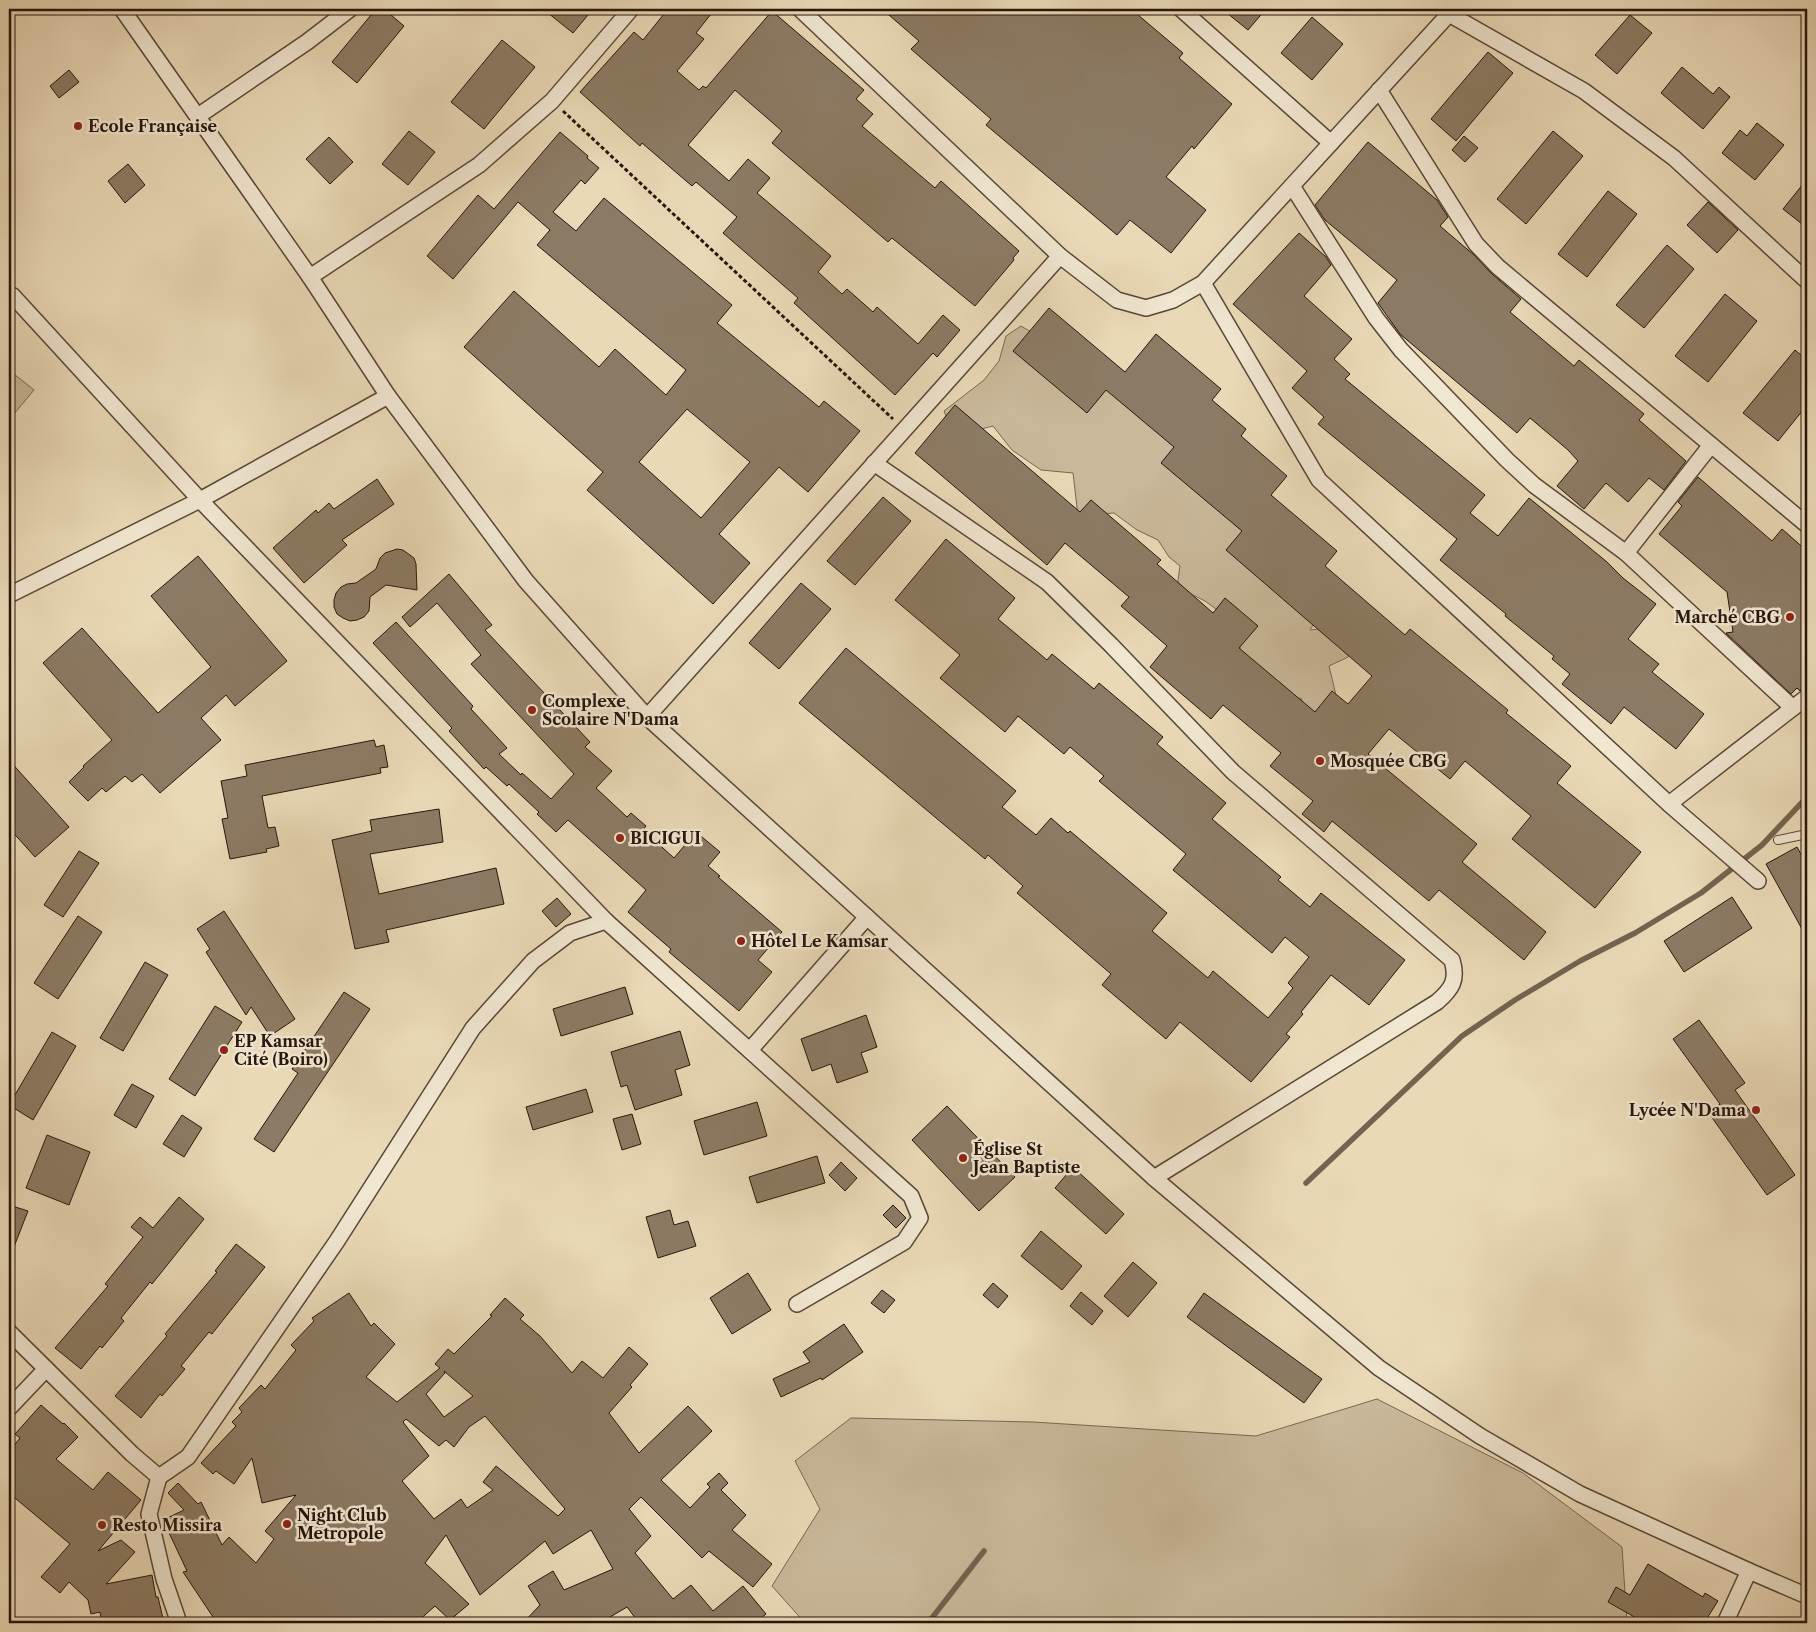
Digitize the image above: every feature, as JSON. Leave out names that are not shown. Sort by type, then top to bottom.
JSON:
[{"type":"street","points":[[122,9],[310,277],[388,396],[526,581],[647,717],[1154,1178],[1379,1368],[1480,1436],[1580,1494],[1807,1596]]},
{"type":"street","points":[[198,116],[307,42],[350,9]]},
{"type":"street","points":[[310,277],[479,165],[552,101],[631,9]]},
{"type":"street","points":[[800,9],[1060,256],[1117,300],[1146,308],[1173,300],[1203,283],[1450,11],[1584,91],[1674,158],[1807,281]]},
{"type":"street","points":[[1181,9],[1331,143]]},
{"type":"street","points":[[1379,90],[1476,244],[1498,267],[1807,525]]},
{"type":"street","points":[[1292,186],[1376,318],[1401,350],[1507,460],[1534,485],[1626,553],[1792,708]]},
{"type":"street","points":[[647,717],[1060,256]]},
{"type":"street","points":[[1203,283],[1319,480],[1669,804],[1758,881]]},
{"type":"street","points":[[9,294],[13,296],[200,500],[606,921],[912,1196],[920,1218],[904,1242],[798,1304]]},
{"type":"street","points":[[9,595],[200,500],[388,396]]},
{"type":"street","points":[[1626,553],[1711,445]]},
{"type":"street","points":[[874,463],[1047,582],[1111,645],[1233,772],[1452,960],[1455,971],[1453,983],[1448,993],[1438,1002],[1154,1178]]},
{"type":"street","points":[[1669,804],[1807,697]]},
{"type":"street","points":[[750,1050],[867,917]]},
{"type":"street","points":[[179,1623],[164,1579],[149,1514],[159,1477],[188,1457],[338,1241],[472,1028],[533,961],[570,933],[606,921]]},
{"type":"street","points":[[9,1332],[132,1454],[159,1477]]},
{"type":"street","points":[[9,1408],[46,1369]]},
{"type":"street","points":[[1725,1623],[1748,1571]]},
{"type":"lane","points":[[1534,9],[1547,9]]},
{"type":"lane","points":[[1778,840],[1807,834]]},
{"type":"path","points":[[552,101],[904,430]]},
{"type":"shaded area","points":[[1021,326],[1080,361],[1133,386],[1323,610],[1310,630],[1336,627],[1353,635],[1348,657],[1329,666],[1339,708],[1309,719],[1301,698],[1277,704],[1241,664],[1240,646],[1245,630],[1205,601],[1177,587],[1180,566],[1169,557],[1158,540],[1137,530],[1114,513],[1078,516],[1073,473],[1041,470],[1012,450],[993,426],[954,436],[944,411],[984,380],[999,361],[1006,336]]},
{"type":"shaded area","points":[[9,370],[34,390],[9,420]]},
{"type":"shaded area","points":[[1377,1399],[1523,1473],[1622,1547],[1627,1623],[805,1623],[772,1586],[820,1509],[795,1461],[851,1418],[1033,1422],[1256,1436]]},
{"type":"building","points":[[376,9],[384,9],[404,26],[357,83],[332,62]]},
{"type":"building","points":[[543,9],[593,9],[573,33]]},
{"type":"building","points":[[668,9],[715,9],[696,33],[704,39],[677,71],[699,90],[703,86],[706,88],[772,11],[864,90],[856,99],[873,114],[862,126],[935,188],[941,181],[1019,251],[1013,258],[1014,260],[975,306],[892,238],[888,242],[772,143],[782,131],[735,90],[688,145],[729,181],[748,159],[770,178],[757,193],[831,256],[818,272],[842,294],[847,289],[873,312],[877,307],[918,344],[943,315],[960,330],[937,357],[933,353],[895,395],[794,303],[798,298],[723,233],[737,217],[696,182],[692,186],[642,143],[640,146],[580,92],[634,32],[643,40]]},
{"type":"building","points":[[882,9],[1131,9],[1183,53],[1179,58],[1232,104],[1194,149],[1192,146],[1166,177],[1206,210],[1171,253],[1130,220],[1117,235],[986,125],[991,119],[911,49],[919,41]]},
{"type":"building","points":[[1222,9],[1266,9],[1248,30]]},
{"type":"building","points":[[1630,15],[1652,33],[1617,74],[1595,55]]},
{"type":"building","points":[[1312,17],[1343,44],[1312,80],[1281,53]]},
{"type":"building","points":[[502,40],[535,67],[484,129],[451,102]]},
{"type":"building","points":[[1488,52],[1513,73],[1456,141],[1431,119]]},
{"type":"building","points":[[1682,67],[1713,94],[1719,87],[1730,97],[1703,129],[1661,93]]},
{"type":"building","points":[[69,70],[79,82],[59,98],[50,86]]},
{"type":"building","points":[[1757,123],[1784,145],[1755,180],[1722,153],[1740,130],[1747,136]]},
{"type":"building","points":[[409,131],[435,152],[408,185],[382,164]]},
{"type":"building","points":[[1553,131],[1583,156],[1526,224],[1497,199]]},
{"type":"building","points":[[560,132],[599,168],[585,184],[581,180],[553,212],[576,231],[604,198],[732,305],[717,323],[819,407],[824,401],[860,431],[808,492],[779,467],[719,534],[750,563],[713,604],[587,490],[603,472],[464,347],[514,291],[599,367],[615,349],[666,395],[686,370],[537,245],[550,230],[518,202],[453,279],[427,256],[478,195],[494,209]],"holes":[[[687,409],[750,462],[701,518],[639,462]]]},
{"type":"building","points":[[1464,136],[1478,148],[1465,162],[1452,150]]},
{"type":"building","points":[[329,137],[353,162],[330,184],[306,159]]},
{"type":"building","points":[[1368,142],[1437,200],[1448,217],[1440,226],[1521,299],[1510,312],[1574,366],[1579,360],[1644,414],[1639,420],[1686,461],[1664,490],[1649,478],[1628,502],[1606,483],[1584,509],[1557,486],[1578,461],[1568,450],[1530,418],[1517,433],[1400,334],[1378,303],[1397,280],[1325,220],[1315,205]]},
{"type":"building","points":[[128,164],[145,185],[125,203],[108,181]]},
{"type":"building","points":[[1807,179],[1807,228],[1783,209]]},
{"type":"building","points":[[1608,191],[1637,214],[1587,277],[1558,254]]},
{"type":"building","points":[[1708,202],[1738,230],[1717,253],[1687,225]]},
{"type":"building","points":[[1299,233],[1326,257],[1331,265],[1304,296],[1352,339],[1334,359],[1350,374],[1345,379],[1485,495],[1470,513],[1498,536],[1529,498],[1656,604],[1628,639],[1659,664],[1652,672],[1704,714],[1676,749],[1624,707],[1611,724],[1562,684],[1570,674],[1552,659],[1554,656],[1440,560],[1457,539],[1318,424],[1324,417],[1292,388],[1307,371],[1233,304]]},
{"type":"building","points":[[1667,245],[1694,269],[1644,328],[1616,305]]},
{"type":"building","points":[[1725,294],[1757,321],[1708,382],[1675,356]]},
{"type":"building","points":[[1049,308],[1125,372],[1156,334],[1221,389],[1212,400],[1246,429],[1241,436],[1287,476],[1271,495],[1337,551],[1325,566],[1405,635],[1410,629],[1508,710],[1506,713],[1571,766],[1557,783],[1641,852],[1595,908],[1512,839],[1531,816],[1465,761],[1450,779],[1389,729],[1368,754],[1477,844],[1462,862],[1546,932],[1524,960],[1439,890],[1429,901],[1332,821],[1324,832],[1302,814],[1313,801],[1270,766],[1281,753],[1223,705],[1211,719],[1150,667],[1167,646],[1121,606],[1129,597],[1065,543],[1047,565],[915,453],[955,405],[1080,512],[1091,500],[1161,560],[1157,564],[1213,613],[1225,598],[1258,626],[1239,648],[1315,712],[1332,691],[1348,704],[1372,676],[1226,550],[1242,531],[1161,463],[1174,447],[1106,390],[1087,413],[1013,351]]},
{"type":"building","points":[[1795,350],[1807,360],[1807,405],[1778,441],[1743,413]]},
{"type":"building","points":[[1698,477],[1772,541],[1782,529],[1807,551],[1807,683],[1800,691],[1797,688],[1791,694],[1726,633],[1733,632],[1727,592],[1659,534],[1682,506],[1678,502]]},
{"type":"building","points":[[377,479],[394,504],[342,540],[347,545],[304,583],[273,548],[316,510],[318,513],[329,503],[334,509]]},
{"type":"building","points":[[883,497],[911,521],[855,585],[827,561]]},
{"type":"building","points":[[946,539],[1015,598],[998,619],[1047,660],[1052,654],[1094,689],[1099,683],[1163,737],[1157,744],[1226,803],[1212,819],[1281,877],[1278,880],[1310,907],[1321,893],[1405,960],[1369,1005],[1331,975],[1286,1034],[1290,1037],[1251,1082],[1180,1022],[1166,1039],[1102,985],[1111,974],[1017,893],[1023,886],[988,855],[985,859],[799,703],[846,648],[1016,791],[1002,807],[1036,835],[1051,818],[1068,833],[1070,831],[1167,913],[1152,931],[1208,978],[1213,971],[1268,1018],[1293,988],[1288,983],[1309,957],[1285,937],[1272,953],[1173,870],[1186,854],[1099,781],[1104,776],[1070,747],[1064,754],[1018,716],[1005,732],[940,678],[960,655],[895,600]]},
{"type":"building","points":[[397,549],[403,550],[414,558],[417,590],[386,585],[370,597],[369,611],[364,617],[350,621],[337,614],[334,600],[336,593],[341,587],[356,583],[376,569],[380,558],[385,553]]},
{"type":"building","points":[[198,556],[287,661],[235,706],[226,695],[201,718],[221,740],[160,793],[142,774],[132,782],[125,776],[106,792],[102,788],[88,801],[69,782],[83,766],[112,740],[43,663],[82,628],[158,713],[211,667],[151,596]]},
{"type":"building","points":[[449,574],[492,625],[485,630],[590,742],[585,747],[612,771],[596,788],[627,817],[631,813],[646,826],[643,830],[674,858],[696,832],[720,852],[708,866],[720,876],[718,877],[782,932],[758,960],[772,972],[739,1011],[669,952],[671,949],[628,912],[646,890],[568,820],[556,832],[537,814],[539,812],[509,784],[507,786],[486,767],[484,769],[449,731],[452,728],[373,643],[396,622],[473,706],[471,709],[507,748],[499,754],[551,799],[574,774],[471,664],[481,655],[437,603],[410,627],[402,617]]},
{"type":"building","points":[[801,583],[831,609],[779,669],[749,643]]},
{"type":"building","points":[[374,740],[376,747],[384,745],[388,767],[380,768],[381,773],[262,796],[268,828],[275,827],[279,846],[266,849],[267,852],[230,859],[222,819],[228,818],[221,781],[247,776],[245,765]]},
{"type":"building","points":[[9,760],[69,827],[35,857],[9,828]]},
{"type":"building","points":[[439,809],[443,842],[370,854],[379,894],[496,868],[504,904],[386,930],[389,942],[355,949],[332,840],[372,831],[370,820]]},
{"type":"building","points":[[1797,847],[1807,865],[1807,938],[1766,864]]},
{"type":"building","points":[[79,851],[99,863],[63,917],[44,905]]},
{"type":"building","points":[[1732,897],[1752,928],[1684,972],[1664,941]]},
{"type":"building","points":[[557,898],[571,914],[556,927],[542,911]]},
{"type":"building","points":[[224,911],[295,1019],[270,1036],[251,1007],[246,1015],[206,952],[210,949],[197,929]]},
{"type":"building","points":[[78,916],[102,932],[58,999],[34,983]]},
{"type":"building","points":[[145,962],[168,975],[123,1051],[100,1038]]},
{"type":"building","points":[[625,987],[633,1014],[561,1036],[553,1009]]},
{"type":"building","points":[[344,992],[370,1009],[274,1152],[254,1139],[298,1073],[292,1069]]},
{"type":"building","points":[[215,1006],[242,1022],[195,1096],[169,1079]]},
{"type":"building","points":[[866,1015],[877,1047],[861,1053],[868,1072],[837,1083],[831,1064],[812,1071],[801,1039]]},
{"type":"building","points":[[1699,1020],[1745,1083],[1735,1090],[1795,1175],[1767,1195],[1708,1112],[1720,1104],[1673,1039]]},
{"type":"building","points":[[680,1031],[690,1065],[675,1070],[682,1095],[635,1110],[627,1085],[621,1087],[611,1052]]},
{"type":"building","points":[[52,1032],[76,1046],[33,1120],[9,1105]]},
{"type":"building","points":[[132,1084],[154,1096],[136,1128],[114,1115]]},
{"type":"building","points":[[586,1089],[593,1112],[533,1130],[526,1107]]},
{"type":"building","points":[[757,1102],[767,1136],[704,1155],[694,1121]]},
{"type":"building","name":"Église St Jean Baptiste","points":[[947,1106],[1015,1177],[979,1211],[912,1140]]},
{"type":"building","points":[[632,1114],[641,1144],[622,1150],[613,1119]]},
{"type":"building","points":[[182,1115],[202,1128],[184,1157],[163,1144]]},
{"type":"building","points":[[47,1135],[90,1152],[69,1205],[26,1188]]},
{"type":"building","points":[[817,1156],[825,1183],[757,1203],[749,1177]]},
{"type":"building","points":[[841,1162],[857,1178],[845,1191],[829,1175]]},
{"type":"building","points":[[1073,1167],[1124,1214],[1106,1234],[1055,1188]]},
{"type":"building","points":[[179,1197],[204,1219],[152,1284],[150,1282],[121,1318],[124,1321],[102,1348],[100,1346],[81,1369],[55,1348],[108,1286],[105,1284],[143,1237],[131,1227],[140,1217],[153,1228]]},
{"type":"building","points":[[9,1205],[28,1211],[10,1257],[9,1257]]},
{"type":"building","points":[[893,1205],[906,1218],[896,1228],[883,1215]]},
{"type":"building","points":[[670,1210],[674,1225],[688,1221],[696,1246],[658,1258],[646,1217]]},
{"type":"building","points":[[1041,1231],[1082,1266],[1062,1290],[1021,1256]]},
{"type":"building","points":[[236,1244],[265,1267],[212,1334],[209,1332],[181,1366],[185,1369],[162,1396],[160,1394],[141,1418],[115,1396],[167,1336],[165,1334],[217,1272],[215,1271]]},
{"type":"building","points":[[1133,1262],[1157,1283],[1128,1317],[1104,1296]]},
{"type":"building","points":[[748,1273],[771,1310],[732,1334],[710,1298]]},
{"type":"building","points":[[993,1283],[1008,1296],[998,1308],[983,1295]]},
{"type":"building","points":[[882,1290],[895,1300],[884,1313],[871,1303]]},
{"type":"building","points":[[1081,1292],[1103,1311],[1092,1325],[1070,1306]]},
{"type":"building","points":[[349,1293],[371,1326],[374,1323],[395,1344],[366,1377],[397,1402],[440,1368],[435,1364],[448,1349],[454,1354],[492,1316],[490,1315],[505,1298],[524,1315],[520,1319],[540,1336],[572,1373],[582,1361],[603,1378],[629,1347],[648,1364],[630,1385],[632,1387],[609,1413],[639,1453],[688,1406],[712,1431],[661,1480],[690,1508],[710,1487],[707,1484],[719,1473],[728,1483],[721,1490],[746,1515],[732,1530],[772,1564],[753,1587],[709,1551],[702,1558],[641,1497],[629,1509],[651,1536],[635,1553],[673,1599],[691,1585],[713,1611],[743,1586],[766,1614],[755,1623],[717,1623],[712,1617],[704,1623],[639,1623],[627,1607],[600,1623],[523,1623],[540,1605],[528,1586],[553,1571],[564,1590],[613,1569],[591,1530],[553,1554],[545,1541],[480,1595],[446,1535],[425,1563],[469,1604],[450,1620],[435,1606],[416,1623],[217,1623],[183,1572],[187,1571],[163,1520],[184,1510],[168,1493],[178,1483],[198,1504],[201,1502],[222,1545],[229,1537],[256,1563],[274,1539],[265,1531],[296,1495],[262,1503],[252,1458],[234,1484],[216,1471],[213,1474],[201,1463],[236,1426],[232,1422],[242,1412],[239,1408],[261,1385],[265,1389],[296,1350],[291,1345],[314,1321],[312,1318]],"holes":[[[444,1371],[473,1396],[444,1417],[426,1394],[445,1373]],[[485,1416],[565,1509],[558,1516],[496,1466],[483,1482],[493,1490],[467,1508],[461,1499],[434,1519],[402,1481],[429,1456],[403,1422],[406,1419],[439,1446],[446,1440],[454,1447],[469,1427]]]},
{"type":"building","points":[[1204,1293],[1322,1379],[1304,1403],[1187,1317]]},
{"type":"building","points":[[844,1324],[863,1352],[822,1380],[821,1378],[781,1397],[773,1379],[810,1362],[803,1352]]},
{"type":"building","points":[[41,1405],[78,1437],[56,1459],[93,1490],[108,1472],[141,1500],[98,1551],[121,1540],[135,1552],[106,1584],[152,1575],[164,1623],[102,1623],[100,1612],[91,1614],[88,1600],[69,1582],[60,1593],[41,1577],[70,1544],[9,1493],[9,1452],[20,1438],[15,1434]]},
{"type":"building","points":[[1648,1564],[1703,1597],[1705,1593],[1718,1601],[1704,1623],[1645,1623],[1608,1602],[1616,1587],[1630,1595]]},
{"type":"waterway","points":[[1306,1183],[1462,1036],[1515,1000],[1580,961],[1635,933],[1701,893],[1762,845],[1807,797]]},
{"type":"waterway","points":[[928,1623],[984,1551]]},
{"type":"place","name":"Ecole Française","points":[[78,126]]},
{"type":"place","name":"Marché CBG","points":[[1790,617]]},
{"type":"place","name":"Complexe Scolaire N'Dama","points":[[532,710]]},
{"type":"place","name":"Mosquée CBG","points":[[1320,761]]},
{"type":"place","name":"BICIGUI","points":[[620,838]]},
{"type":"place","name":"Hôtel Le Kamsar","points":[[741,941]]},
{"type":"place","name":"EP Kamsar Cité (Boiro)","points":[[224,1050]]},
{"type":"place","name":"Lycée N'Dama","points":[[1756,1110]]},
{"type":"place","name":"Église St Jean Baptiste","points":[[963,1158]]},
{"type":"place","name":"Night Club Metropole","points":[[287,1524]]},
{"type":"place","name":"Resto Missira","points":[[102,1525]]}]
